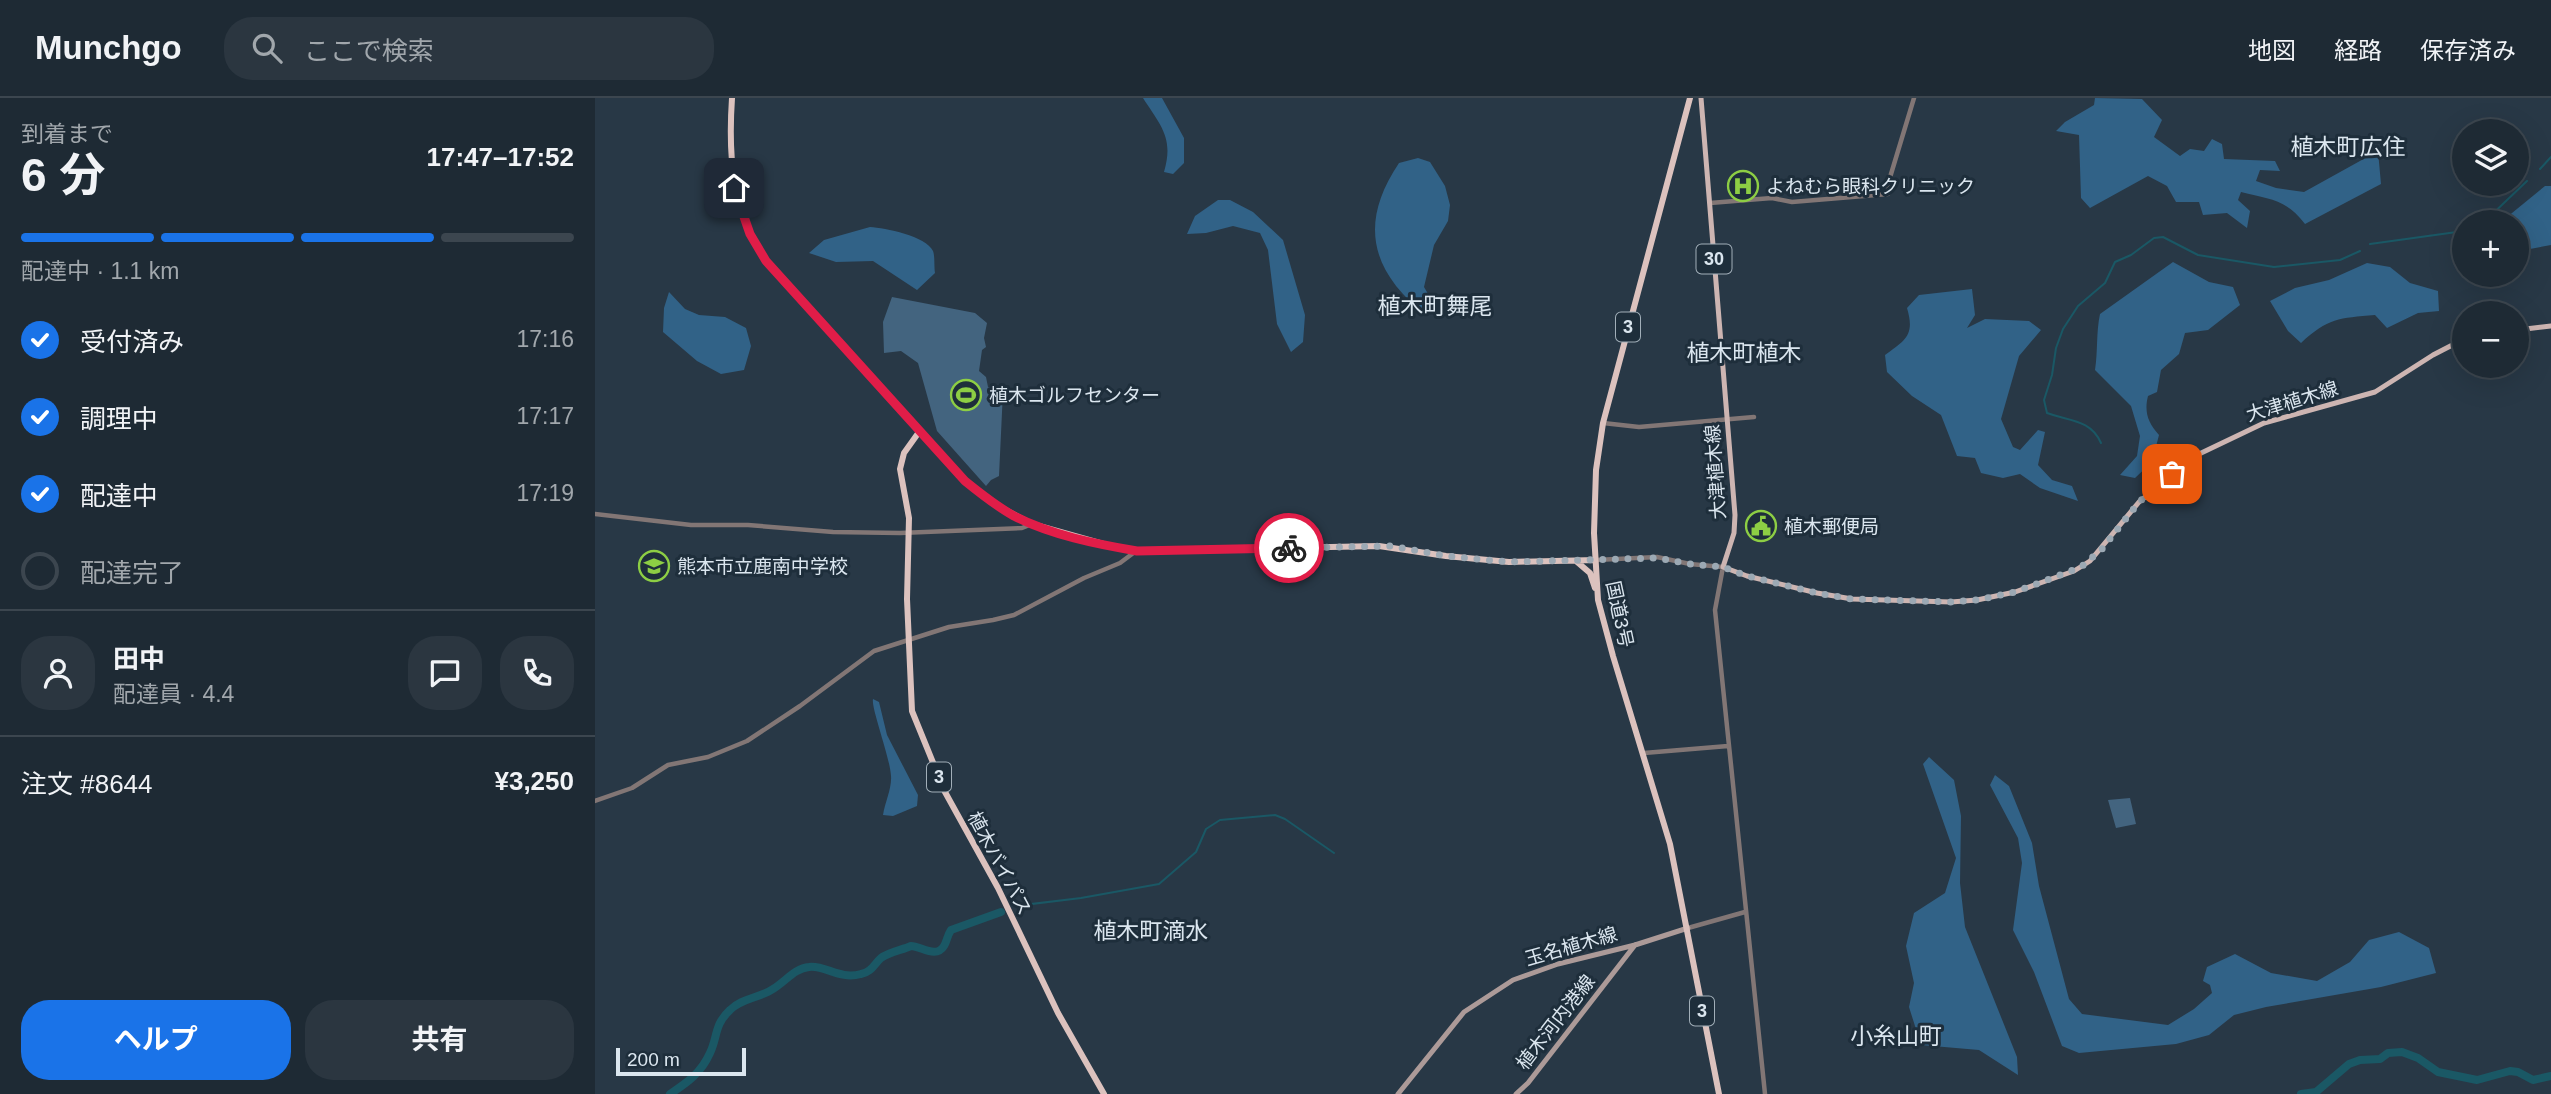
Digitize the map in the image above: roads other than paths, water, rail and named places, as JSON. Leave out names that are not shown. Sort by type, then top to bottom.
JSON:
[{"type":"highway","points":[[731,98],[731,167],[739,204],[756,247],[965,481],[989,500],[1032,524],[1137,551],[1379,545],[1446,556],[1509,562],[1595,560]]},
{"type":"highway","name":"国道3号","points":[[1690,98],[1603,423],[1596,470],[1595,560],[1598,600],[1611,650],[1670,844],[1719,1094]]},
{"type":"highway","name":"植木バイパス","points":[[919,432],[904,453],[900,469],[909,532],[908,640],[912,711],[939,779],[998,888],[1058,1013],[1104,1094]]},
{"type":"highway","points":[[1576,560],[1590,573],[1598,600]]},
{"type":"main road","name":"大津植木線","points":[[1701,98],[1735,515],[1734,533],[1723,567],[1747,576],[1852,599],[1951,602],[2015,592],[2074,571],[2090,561],[2139,502],[2197,455],[2264,422],[2375,392],[2452,345]]},
{"type":"main road","points":[[2529,329],[2551,326]]},
{"type":"main road","points":[[1635,945],[1688,928]]},
{"type":"main road","name":"玉名植木線","points":[[1398,1094],[1464,1012],[1485,996],[1513,979],[1531,972],[1595,953],[1635,945]]},
{"type":"main road","name":"植木河内港線","points":[[1516,1094],[1528,1083],[1635,945]]},
{"type":"street","points":[[1710,203],[1772,198],[1792,202],[1888,194],[1888,184],[1914,98]]},
{"type":"street","points":[[1603,423],[1639,427],[1754,417]]},
{"type":"street","points":[[595,514],[691,524],[748,525],[833,532],[909,532],[1022,527],[1032,524]]},
{"type":"street","points":[[595,801],[632,788],[668,765],[708,757],[747,741],[800,706],[867,654],[949,626],[993,621],[1014,615],[1137,551]]},
{"type":"street","points":[[1595,560],[1657,558],[1723,567],[1715,610],[1765,1094]]},
{"type":"street","points":[[1644,753],[1728,746]]},
{"type":"street","points":[[1688,928],[1745,912]]},
{"type":"waterway","points":[[2540,169],[2551,157]]},
{"type":"waterway","points":[[2497,210],[2511,196]]},
{"type":"waterway","points":[[2370,244],[2452,233]]},
{"type":"waterway","points":[[2101,443],[2097,435],[2085,425],[2047,413],[2044,400],[2063,329],[2078,306],[2105,283],[2115,262],[2131,255],[2154,238],[2163,237],[2198,255],[2274,267],[2340,260],[2360,251]]},
{"type":"waterway","points":[[1015,906],[1159,884],[1196,852],[1206,829],[1220,820],[1275,815],[1334,853]]},
{"type":"waterway","points":[[670,1094],[698,1072],[713,1047],[719,1026],[730,1010],[768,992],[799,970],[815,967],[846,975],[865,973],[884,956],[911,946],[928,951],[941,950],[951,930],[1001,912]]},
{"type":"waterway","points":[[2301,1094],[2316,1092],[2349,1064],[2360,1060],[2380,1059],[2388,1053],[2402,1052],[2418,1058],[2438,1072],[2477,1080],[2510,1071],[2533,1080],[2551,1076]]},
{"type":"place","name":"よねむら眼科クリニック","points":[[1743,186]]},
{"type":"place","name":"植木ゴルフセンター","points":[[966,395]]},
{"type":"place","name":"植木郵便局","points":[[1761,526]]},
{"type":"place","name":"熊本市立鹿南中学校","points":[[654,566]]},
{"type":"district","name":"植木町広住","points":[[2348,147]]},
{"type":"district","name":"植木町舞尾","points":[[1435,306]]},
{"type":"district","name":"植木町植木","points":[[1744,353]]},
{"type":"district","name":"植木町滴水","points":[[1151,931]]},
{"type":"district","name":"小糸山町","points":[[1896,1036]]}]
